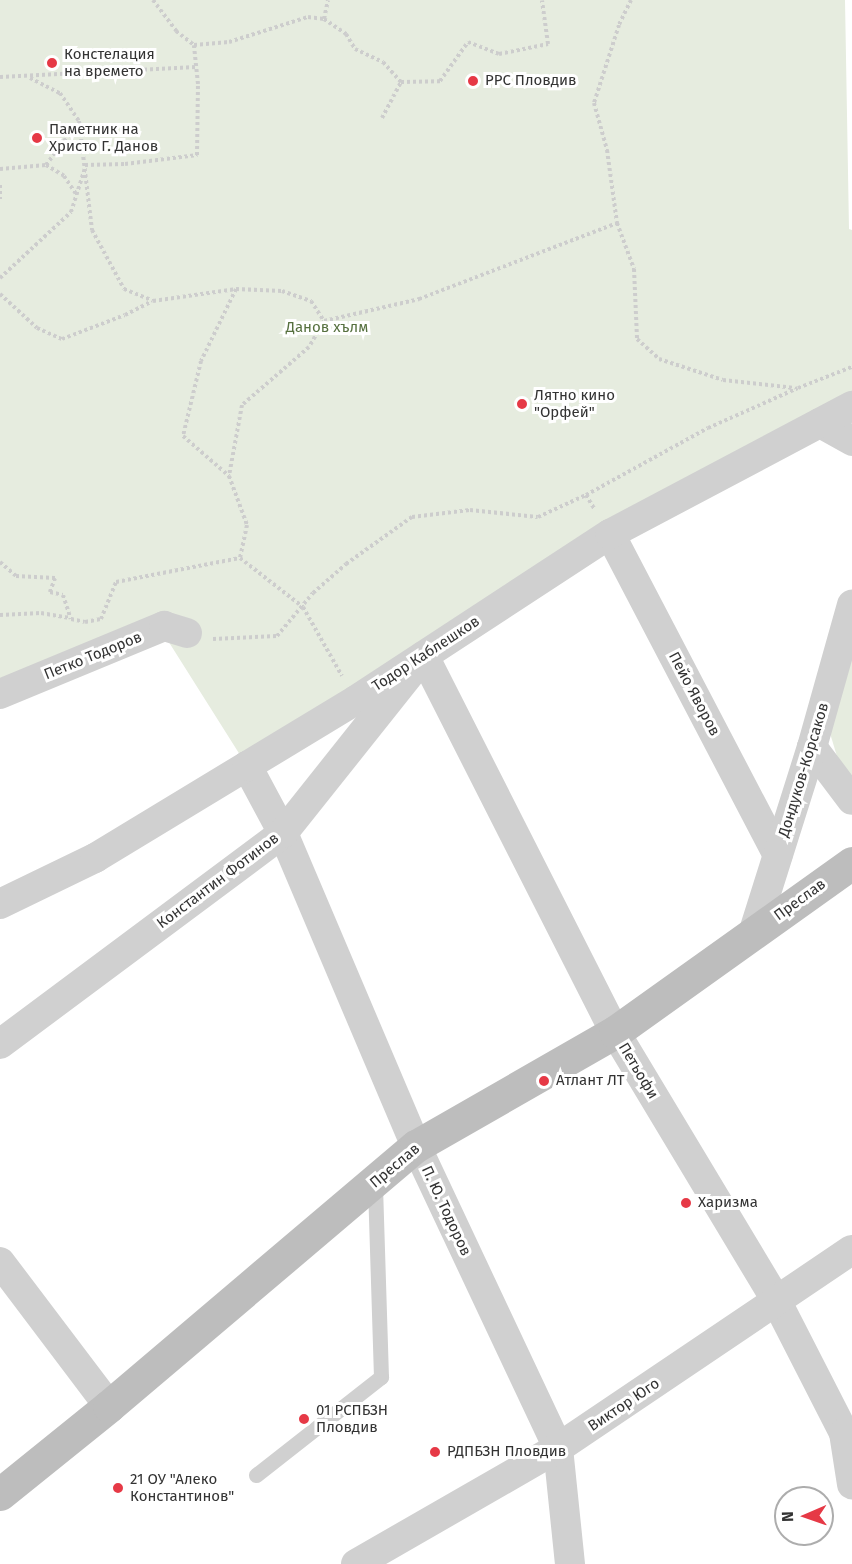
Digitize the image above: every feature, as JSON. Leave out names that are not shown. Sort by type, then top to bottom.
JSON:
[{"type":"street","name":"Тодор Каблешков","points":[[0,904],[95,858],[356,700],[610,534],[852,406]]},
{"type":"street","points":[[820,423],[852,441]]},
{"type":"street","name":"Пейо Яворов","points":[[610,534],[778,855]]},
{"type":"street","name":"Дондуков-Корсаков","points":[[753,934],[812,747],[852,605]]},
{"type":"street","name":"Петко Тодоров","points":[[0,694],[164,626],[187,633]]},
{"type":"street","name":"Константин Фотинов","points":[[0,1044],[283,833],[424,656]]},
{"type":"street","name":"Петьофи","points":[[424,656],[615,1032],[777,1302],[844,1433],[852,1484]]},
{"type":"street","points":[[812,747],[852,800]]},
{"type":"street","name":"П. Ю. Тодоров","points":[[247,766],[283,833],[416,1146],[558,1448],[570,1564]]},
{"type":"street","name":"Преслав","points":[[0,1494],[109,1406],[416,1146],[615,1032],[852,863]]},
{"type":"street","name":"Виктор Юго","points":[[356,1564],[558,1448],[852,1251]]},
{"type":"street","points":[[0,1262],[109,1406]]},
{"type":"lane","points":[[256,1475],[381,1377],[375,1182]]},
{"type":"path","points":[[153,0],[176,31],[194,45],[229,42],[308,17],[324,19],[346,34],[355,49],[383,62],[401,82],[440,81],[468,42],[499,54],[548,44],[542,0]]},
{"type":"path","points":[[324,19],[328,0]]},
{"type":"path","points":[[631,0],[619,25],[594,103],[607,150],[617,223],[634,269],[637,339],[659,359],[723,380],[798,388]]},
{"type":"path","points":[[85,165],[125,164],[197,156],[194,45]]},
{"type":"path","points":[[0,77],[30,78],[196,67]]},
{"type":"path","points":[[30,78],[60,93],[80,121],[92,230],[124,289],[153,301]]},
{"type":"path","points":[[382,118],[401,82]]},
{"type":"path","points":[[46,165],[80,121]]},
{"type":"path","points":[[0,169],[46,165],[64,176],[77,195]]},
{"type":"path","points":[[0,278],[71,212],[85,165]]},
{"type":"path","points":[[0,185],[0,199]]},
{"type":"path","points":[[229,476],[242,405],[309,347],[324,321],[419,299],[617,223]]},
{"type":"path","points":[[0,294],[37,328],[62,339],[153,301],[236,289],[282,291],[311,301],[324,321]]},
{"type":"path","points":[[236,289],[201,361],[183,436],[229,476],[247,525],[240,558]]},
{"type":"path","points":[[187,633],[200,640],[277,636],[313,593],[346,564],[412,517],[470,510],[537,517],[586,495],[708,428],[852,367]]},
{"type":"path","points":[[0,615],[41,613],[86,622],[101,619],[116,582],[240,558],[303,607],[356,700]]},
{"type":"path","points":[[0,562],[16,576],[55,578],[51,592],[63,595],[70,619]]},
{"type":"green space","name":"Данов хълм","points":[[0,0],[845,0],[849,229],[852,230],[852,406],[247,766],[165,636],[0,703]]},
{"type":"green space","points":[[852,605],[852,797],[849,796],[823,710]]},
{"type":"place","name":"Констелация на времето","points":[[52,63]]},
{"type":"place","name":"РРС Пловдив","points":[[473,81]]},
{"type":"place","name":"Паметник на Христо Г. Данов","points":[[37,138]]},
{"type":"place","name":"Лятно кино \"Орфей\"","points":[[522,404]]},
{"type":"place","name":"Атлант ЛТ","points":[[544,1081]]},
{"type":"place","name":"Харизма","points":[[686,1203]]},
{"type":"place","name":"01 РСПБЗН Пловдив","points":[[304,1419]]},
{"type":"place","name":"РДПБЗН Пловдив","points":[[435,1452]]},
{"type":"place","name":"21 ОУ \"Алеко Константинов\"","points":[[118,1488]]}]
